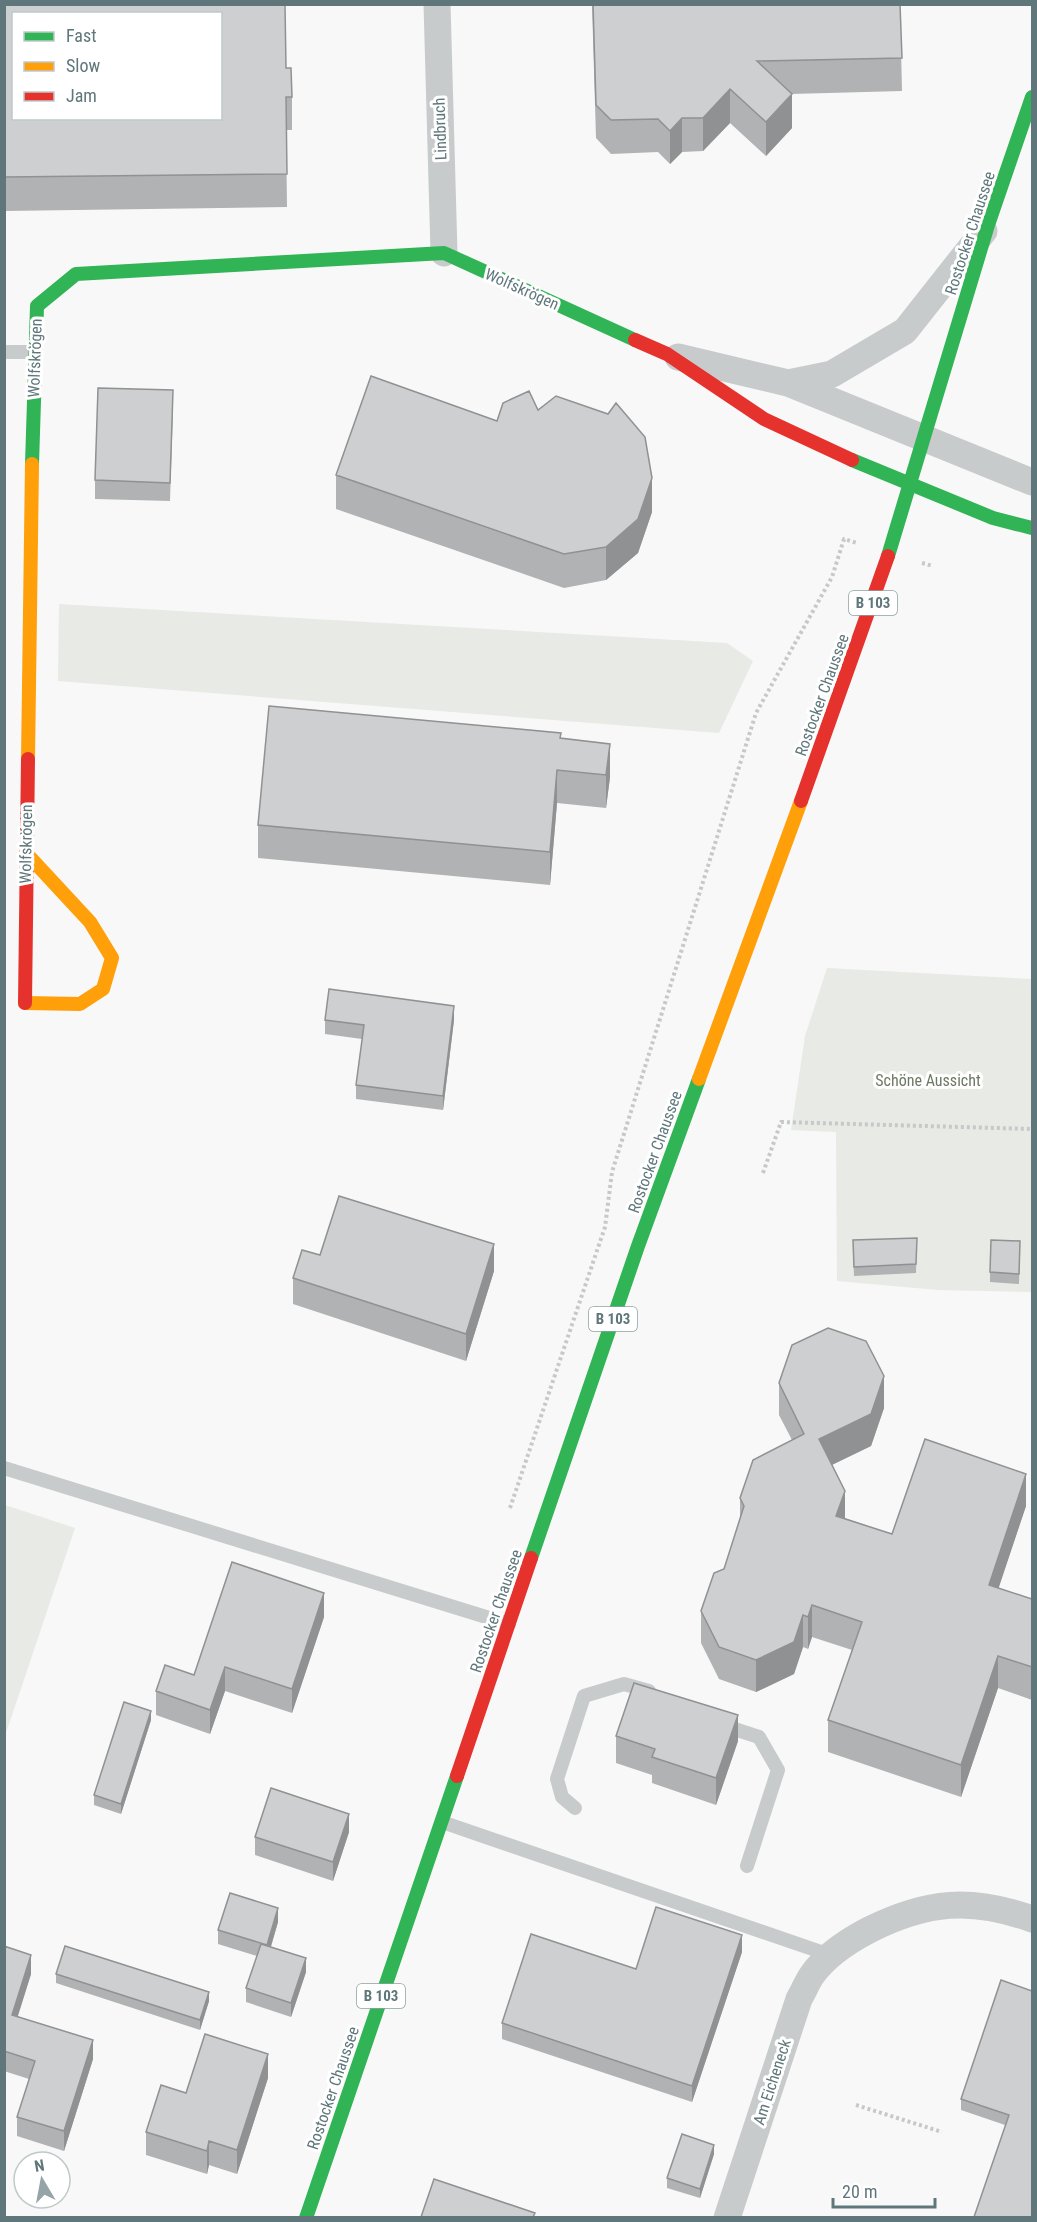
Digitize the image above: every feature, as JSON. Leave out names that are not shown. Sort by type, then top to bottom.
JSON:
[{"type":"main road","name":"Rostocker Chaussee","points":[[306,2217],[440,1821],[665,1172],[716,1038],[879,586],[988,225],[1032,97]]},
{"type":"main road","name":"Wolfskrögen","points":[[26,853],[90,922],[112,958],[104,989],[80,1004],[24,1003],[26,853],[34,352],[37,306],[76,273],[444,253],[667,354],[764,419],[910,485],[993,518],[1032,528]]},
{"type":"street","name":"Lindbruch","points":[[437,4],[444,253]]},
{"type":"street","name":"Wolfskrögen","points":[[788,383],[832,374],[905,331],[988,225]]},
{"type":"street","name":"Wolfskrögen","points":[[667,354],[788,383],[924,436],[1032,482]]},
{"type":"street","name":"Am Eicheneck","points":[[727,2217],[799,1999],[812,1974],[830,1955],[855,1937],[915,1910],[956,1904],[987,1906],[1032,1919]]},
{"type":"lane","points":[[4,352],[34,352]]},
{"type":"lane","points":[[4,1468],[509,1624]]},
{"type":"lane","points":[[575,1808],[562,1797],[557,1779],[584,1696],[624,1684],[659,1694]]},
{"type":"lane","points":[[706,1720],[759,1737],[778,1770],[747,1866]]},
{"type":"lane","points":[[440,1821],[830,1955]]},
{"type":"path","points":[[508,1515],[605,1227],[612,1172],[756,713],[832,577],[844,539]]},
{"type":"path","points":[[763,1173],[781,1122],[1032,1129]]},
{"type":"path","points":[[856,2105],[942,2132]]},
{"type":"green space","points":[[59,604],[727,643],[753,661],[719,733],[58,681]]},
{"type":"green space","name":"Schöne Aussicht","points":[[827,968],[1032,979],[1032,1292],[938,1290],[837,1281],[836,1132],[791,1130],[805,1036]]},
{"type":"green space","points":[[4,1505],[75,1528],[5,1736]]},
{"type":"building","points":[[4,4],[285,4],[286,68],[291,68],[292,97],[286,97],[287,174],[4,177]]},
{"type":"building","points":[[593,4],[900,4],[902,58],[757,61],[792,94],[766,122],[730,89],[703,118],[682,118],[670,131],[658,119],[611,120],[596,105]]},
{"type":"building","points":[[371,376],[497,421],[503,403],[529,391],[538,410],[556,396],[608,414],[616,403],[645,437],[652,478],[638,519],[606,547],[564,554],[336,475]]},
{"type":"building","points":[[98,388],[173,390],[170,483],[95,480]]},
{"type":"building","points":[[269,706],[561,733],[560,738],[610,744],[606,775],[557,770],[550,852],[258,825]]},
{"type":"building","points":[[329,989],[454,1006],[443,1096],[356,1085],[364,1025],[325,1020]]},
{"type":"building","points":[[339,1196],[494,1244],[466,1334],[293,1278],[302,1250],[320,1255]]},
{"type":"building","points":[[917,1238],[916,1264],[854,1267],[853,1240]]},
{"type":"building","points":[[991,1240],[1020,1241],[1019,1274],[990,1272]]},
{"type":"building","points":[[828,1328],[866,1341],[884,1376],[871,1414],[819,1439],[845,1491],[836,1516],[892,1534],[925,1439],[1026,1474],[989,1585],[1032,1599],[1032,1667],[998,1656],[961,1765],[828,1720],[862,1622],[812,1605],[808,1617],[803,1615],[794,1642],[756,1660],[719,1647],[701,1611],[714,1573],[724,1569],[744,1506],[740,1498],[753,1460],[804,1434],[779,1383],[792,1345]]},
{"type":"building","points":[[232,1562],[324,1593],[292,1689],[225,1667],[210,1710],[156,1691],[165,1665],[194,1675]]},
{"type":"building","points":[[634,1683],[738,1715],[716,1778],[652,1757],[655,1749],[616,1736]]},
{"type":"building","points":[[124,1702],[151,1711],[121,1804],[94,1795]]},
{"type":"building","points":[[271,1788],[349,1814],[333,1862],[255,1837]]},
{"type":"building","points":[[230,1893],[278,1908],[267,1945],[218,1930]]},
{"type":"building","points":[[656,1907],[742,1935],[692,2086],[502,2023],[531,1934],[636,1969]]},
{"type":"building","points":[[261,1944],[306,1958],[291,2003],[246,1988]]},
{"type":"building","points":[[4,1946],[31,1955],[12,2015],[93,2040],[64,2131],[17,2117],[35,2061],[4,2051]]},
{"type":"building","points":[[65,1946],[209,1992],[200,2020],[56,1974]]},
{"type":"building","points":[[1001,1980],[1032,1991],[1032,2217],[974,2217],[1009,2115],[961,2099]]},
{"type":"building","points":[[205,2034],[268,2054],[237,2150],[209,2141],[207,2151],[146,2132],[161,2085],[186,2093]]},
{"type":"building","points":[[682,2134],[714,2145],[700,2189],[667,2178]]},
{"type":"building","points":[[434,2179],[535,2213],[533,2217],[421,2217]]},
{"type":"traffic: fast","points":[[888,556],[988,225],[1032,97]]},
{"type":"traffic: fast","points":[[32,464],[37,306],[76,274],[444,253],[635,340]]},
{"type":"traffic: fast","points":[[852,460],[993,518],[1032,528]]},
{"type":"traffic: fast","points":[[531,1558],[638,1246],[699,1079]]},
{"type":"traffic: fast","points":[[306,2218],[457,1776]]},
{"type":"traffic: slow","points":[[28,759],[32,464]]},
{"type":"traffic: slow","points":[[699,1079],[801,801]]},
{"type":"traffic: slow","points":[[25,1003],[80,1004],[103,989],[112,958],[90,922],[26,853]]},
{"type":"traffic: jam","points":[[635,340],[667,354],[764,419],[852,460]]},
{"type":"traffic: jam","points":[[801,801],[888,556]]},
{"type":"traffic: jam","points":[[25,1003],[28,759]]},
{"type":"traffic: jam","points":[[457,1776],[531,1558]]}]
